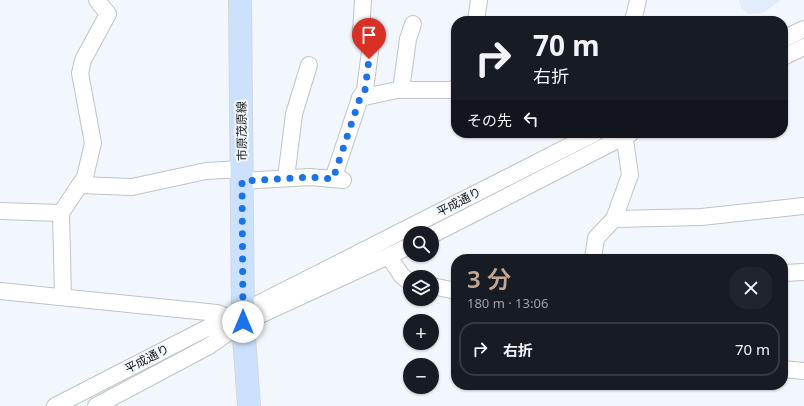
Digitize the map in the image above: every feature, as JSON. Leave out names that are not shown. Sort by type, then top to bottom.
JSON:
[{"type":"main road","name":"市原茂原線","points":[[240,0],[243,322],[249,406]]},
{"type":"street","points":[[63,297],[61,213],[66,203],[85,177],[93,143],[80,73],[83,60],[108,14],[97,0]]},
{"type":"street","points":[[80,185],[132,187],[206,171],[286,178],[338,179],[360,98],[365,90],[371,44],[361,33],[363,0]]},
{"type":"street","points":[[477,16],[479,0]]},
{"type":"street","points":[[634,16],[638,0]]},
{"type":"street","points":[[401,90],[408,39],[413,24]]},
{"type":"street","points":[[788,37],[804,29]]},
{"type":"street","points":[[788,55],[804,47]]},
{"type":"street","points":[[286,178],[294,114],[309,65]]},
{"type":"street","points":[[360,98],[401,90],[451,90]]},
{"type":"street","name":"平成通り","points":[[55,406],[207,328],[243,322],[260,303],[585,138]]},
{"type":"street","name":"平成通り","points":[[439,231],[618,138]]},
{"type":"street","points":[[594,254],[596,238],[614,219],[630,175],[626,138]]},
{"type":"street","points":[[614,219],[701,217],[804,206]]},
{"type":"street","points":[[0,211],[61,213]]},
{"type":"street","name":"平成通り","points":[[96,406],[209,346],[243,322],[403,250]]},
{"type":"street","points":[[389,257],[403,277]]},
{"type":"street","points":[[788,273],[804,272]]},
{"type":"street","points":[[439,287],[451,290]]},
{"type":"street","points":[[0,291],[217,313],[243,322]]},
{"type":"street","points":[[788,369],[804,371]]},
{"type":"shaded area","points":[[739,0],[781,0],[763,13],[748,14],[741,8]]},
{"type":"route","points":[[243,322],[242,181],[310,177],[333,179],[360,98],[365,90],[369,59]]}]
